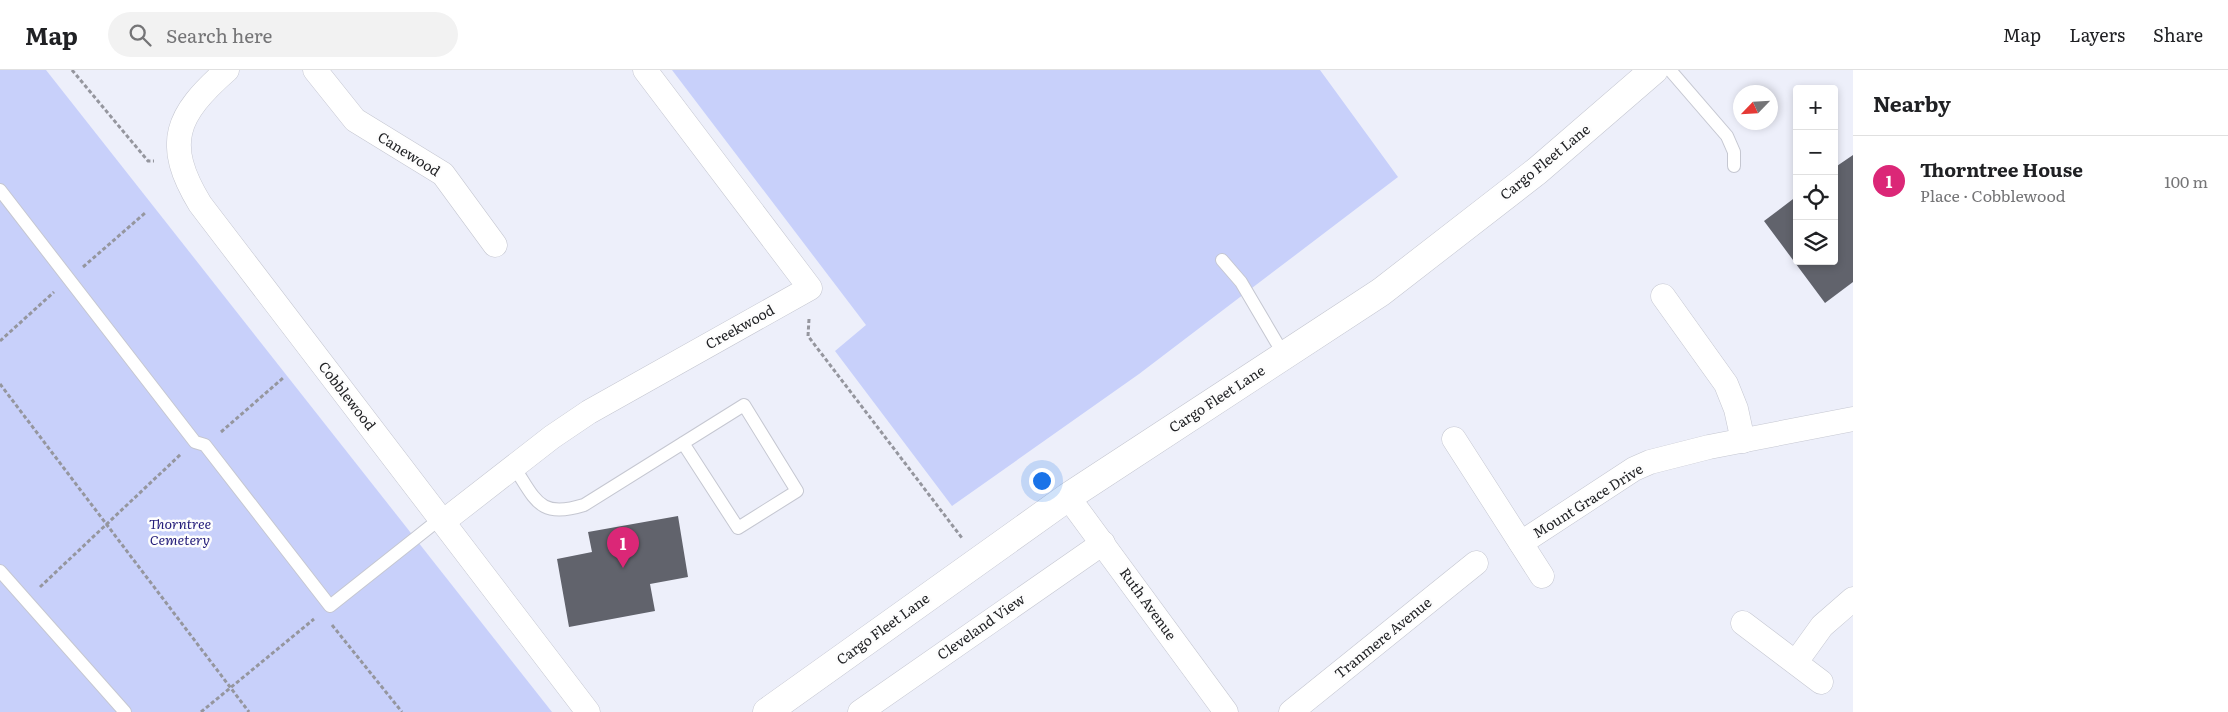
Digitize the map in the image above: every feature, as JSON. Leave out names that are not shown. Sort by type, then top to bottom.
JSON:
[{"type":"main road","name":"Cargo Fleet Lane","points":[[767,712],[1068,497],[1381,292],[1537,171],[1654,70]]},
{"type":"street","name":"Canewood","points":[[315,70],[355,120],[443,174],[495,245]]},
{"type":"street","points":[[644,70],[810,288]]},
{"type":"street","name":"Cobblewood","points":[[221,72],[191,105],[183,122],[179,140],[180,160],[187,182],[200,204],[588,712]]},
{"type":"street","name":"Creekwood","points":[[442,520],[552,437],[620,393],[810,288]]},
{"type":"street","points":[[1663,296],[1726,384],[1736,409],[1743,441]]},
{"type":"street","name":"Mount Grace Drive","points":[[1521,543],[1634,469],[1650,462],[1853,419]]},
{"type":"street","name":"Mount Grace Drive","points":[[1454,439],[1542,576]]},
{"type":"street","name":"Ruth Avenue","points":[[1068,497],[1226,712]]},
{"type":"street","name":"Cleveland View","points":[[860,712],[1103,543]]},
{"type":"street","name":"Tranmere Avenue","points":[[1290,712],[1476,564]]},
{"type":"street","points":[[1796,662],[1822,626],[1853,599]]},
{"type":"street","points":[[1743,623],[1821,682]]},
{"type":"lane","points":[[1670,70],[1728,136],[1734,152],[1734,166]]},
{"type":"lane","points":[[0,190],[200,444],[326,609],[442,520]]},
{"type":"lane","points":[[1222,260],[1241,282],[1284,354]]},
{"type":"lane","points":[[514,467],[536,499],[549,510],[566,510],[584,505],[682,443],[744,405],[797,490],[738,528],[682,443]]},
{"type":"lane","points":[[0,571],[125,712]]},
{"type":"path","points":[[72,70],[148,161],[180,160]]},
{"type":"path","points":[[810,288],[808,336],[979,561]]},
{"type":"path","points":[[26,600],[106,523],[200,444],[283,378]]},
{"type":"path","points":[[0,384],[249,712]]},
{"type":"path","points":[[201,712],[326,609],[402,712]]},
{"type":"green space","name":"Thorntree Cemetery","points":[[0,70],[46,70],[552,712],[0,712]]},
{"type":"green space","points":[[672,70],[1320,70],[1398,177],[1139,374],[952,506],[835,351],[866,325]]},
{"type":"building","points":[[1853,155],[1853,282],[1825,303],[1797,265],[1838,265],[1838,165]]},
{"type":"building","points":[[1793,199],[1793,260],[1764,221]]},
{"type":"building","points":[[678,516],[688,577],[650,584],[655,611],[569,627],[557,559],[592,552],[588,532]]},
{"type":"place","name":"Thorntree House","points":[[623,568]]}]
